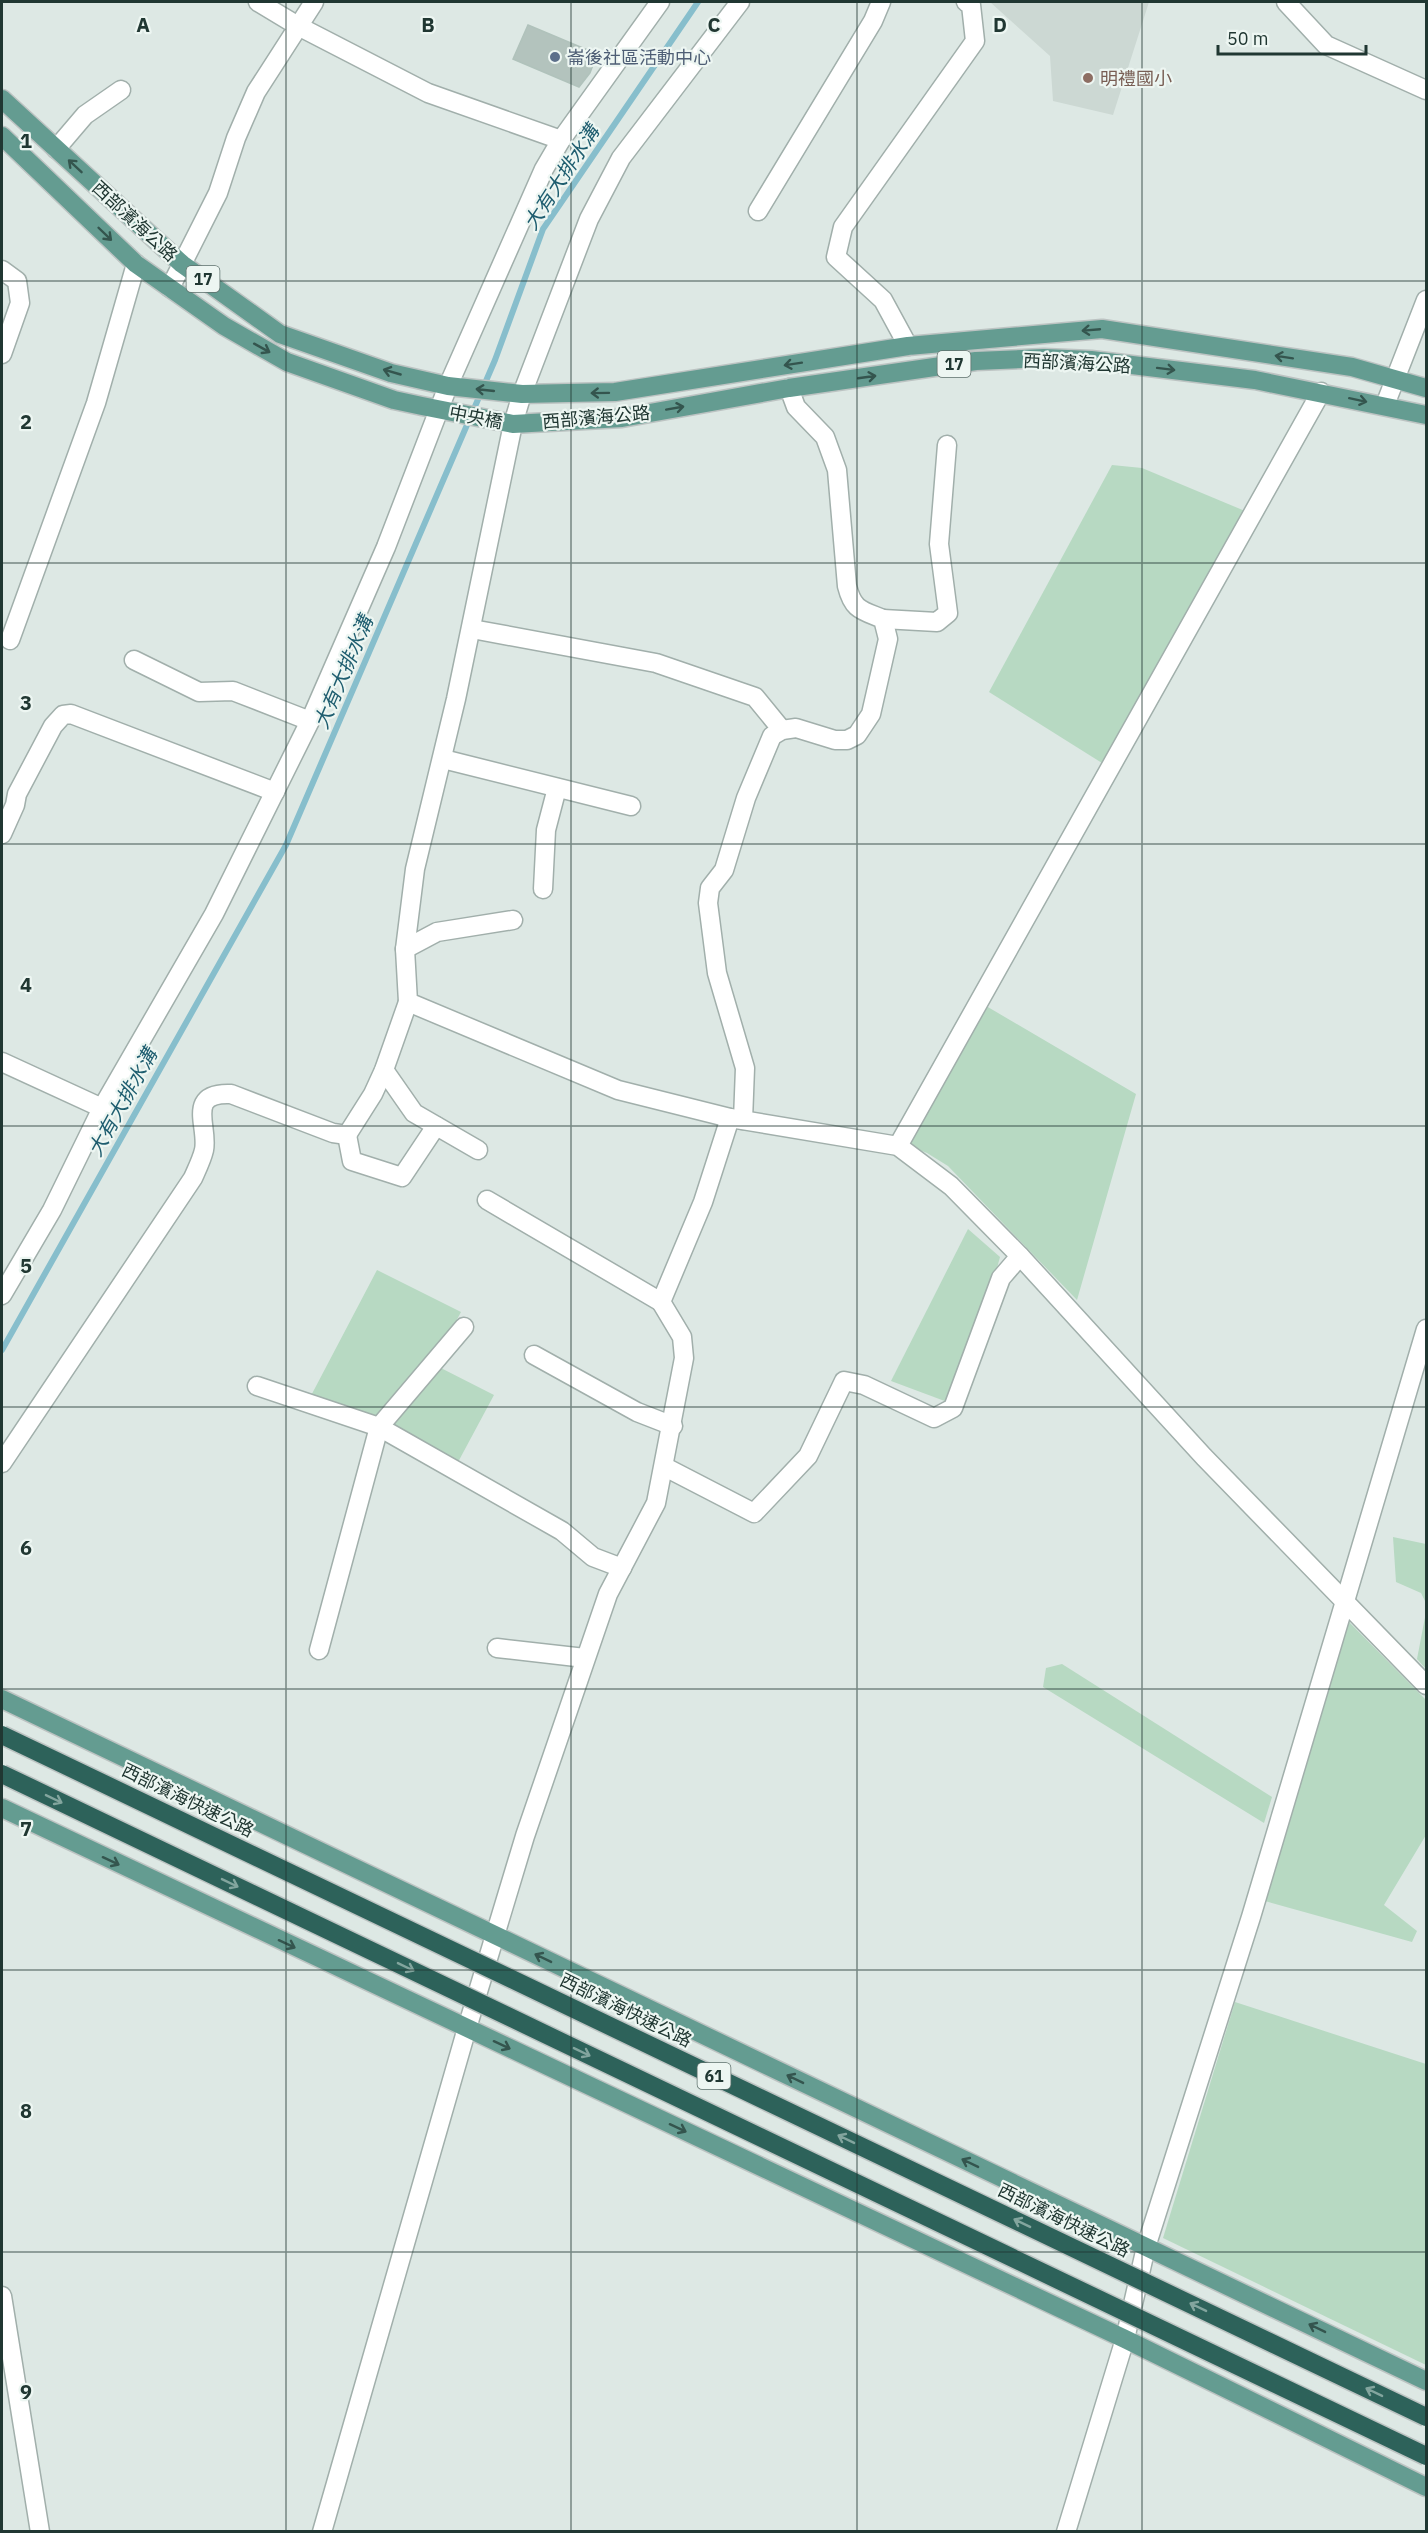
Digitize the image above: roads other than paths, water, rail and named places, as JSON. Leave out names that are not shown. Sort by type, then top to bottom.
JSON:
[{"type":"highway","name":"西部濱海快速公路","points":[[2,1734],[1426,2417]]},
{"type":"highway","name":"61","points":[[2,1774],[1426,2456]]},
{"type":"main road","name":"西部濱海公路","points":[[2,99],[182,264],[280,334],[391,373],[448,386]]},
{"type":"main road","name":"西部濱海公路","points":[[2,136],[136,264],[224,326],[286,362],[394,400],[439,410]]},
{"type":"main road","name":"西部濱海公路","points":[[522,394],[615,392],[908,346],[1102,329],[1352,367],[1424,387]]},
{"type":"main road","name":"西部濱海公路","points":[[513,424],[622,418],[789,388],[976,361],[1044,358],[1091,360],[1255,380],[1421,414]]},
{"type":"main road","name":"中央橋","points":[[448,386],[522,394]]},
{"type":"main road","name":"中央橋","points":[[439,410],[513,424]]},
{"type":"main road","points":[[2,1699],[1426,2381]]},
{"type":"main road","points":[[2,1808],[1125,2339],[1426,2487]]},
{"type":"street","points":[[258,2],[298,26],[428,93],[561,140]]},
{"type":"street","points":[[170,288],[218,193],[236,138],[256,92],[314,2]]},
{"type":"street","points":[[2,1295],[52,1210],[102,1108],[214,914],[310,721],[386,548],[448,386],[520,219],[561,140],[660,2]]},
{"type":"street","points":[[436,1126],[402,1177],[352,1161],[347,1135],[373,1094],[408,1002],[405,949],[415,869],[472,629],[513,424],[522,394],[589,219],[621,158],[740,2]]},
{"type":"street","points":[[758,211],[873,21],[881,2]]},
{"type":"street","points":[[908,346],[883,300],[836,257],[843,227],[975,41],[971,5],[966,2]]},
{"type":"street","points":[[1286,2],[1326,45],[1426,90]]},
{"type":"street","points":[[56,149],[85,115],[122,90]]},
{"type":"street","points":[[10,640],[96,403],[136,264]]},
{"type":"street","points":[[2,270],[17,281],[20,303],[2,354]]},
{"type":"street","points":[[1390,407],[1426,300]]},
{"type":"street","points":[[789,388],[796,407],[825,437],[837,470],[847,586],[851,601],[857,608],[883,619],[937,622],[948,613],[939,544],[947,445]]},
{"type":"street","points":[[898,1146],[1321,392]]},
{"type":"street","points":[[661,1302],[736,1119],[745,1068],[717,973],[708,903],[710,888],[724,870],[746,798],[772,736],[782,730],[796,728],[835,740],[847,740],[857,735],[871,714],[888,639],[883,619]]},
{"type":"street","points":[[472,629],[656,663],[755,698],[782,730]]},
{"type":"street","points":[[134,660],[200,692],[233,691],[310,721]]},
{"type":"street","points":[[2,834],[15,806],[9,790],[63,715],[71,714],[275,792]]},
{"type":"street","points":[[442,759],[631,806]]},
{"type":"street","points":[[543,889],[546,830],[557,788]]},
{"type":"street","points":[[405,949],[436,932],[513,920]]},
{"type":"street","points":[[408,1002],[618,1090],[736,1119],[898,1146],[951,1186],[1020,1256],[1204,1457],[1426,1685]]},
{"type":"street","points":[[2,1062],[102,1108]]},
{"type":"street","points":[[384,1070],[414,1113],[478,1150]]},
{"type":"street","points":[[2,1463],[193,1178],[204,1150],[200,1116],[210,1098],[219,1094],[231,1094],[333,1132],[347,1135]]},
{"type":"street","points":[[322,2532],[467,2028],[497,1936],[525,1836],[608,1594],[656,1503],[673,1426],[684,1358],[682,1337],[661,1302],[487,1200]]},
{"type":"street","points":[[665,1467],[754,1513],[808,1456],[844,1381],[864,1385],[934,1418],[952,1408],[1001,1278],[1020,1256]]},
{"type":"street","points":[[319,1650],[379,1427],[464,1327]]},
{"type":"street","points":[[1066,2532],[1125,2339],[1146,2247],[1254,1906],[1343,1601],[1426,1329]]},
{"type":"street","points":[[534,1355],[637,1412],[673,1426]]},
{"type":"street","points":[[257,1386],[379,1427],[562,1531],[593,1557],[622,1569]]},
{"type":"street","points":[[497,1648],[585,1658]]},
{"type":"street","points":[[2,2296],[40,2532]]},
{"type":"waterway","name":"大有大排水溝","points":[[2,1350],[286,845],[495,360],[543,229],[698,2]]},
{"type":"place","name":"崙後社區活動中心","points":[[555,57]]},
{"type":"place","name":"明禮國小","points":[[1088,78]]}]
